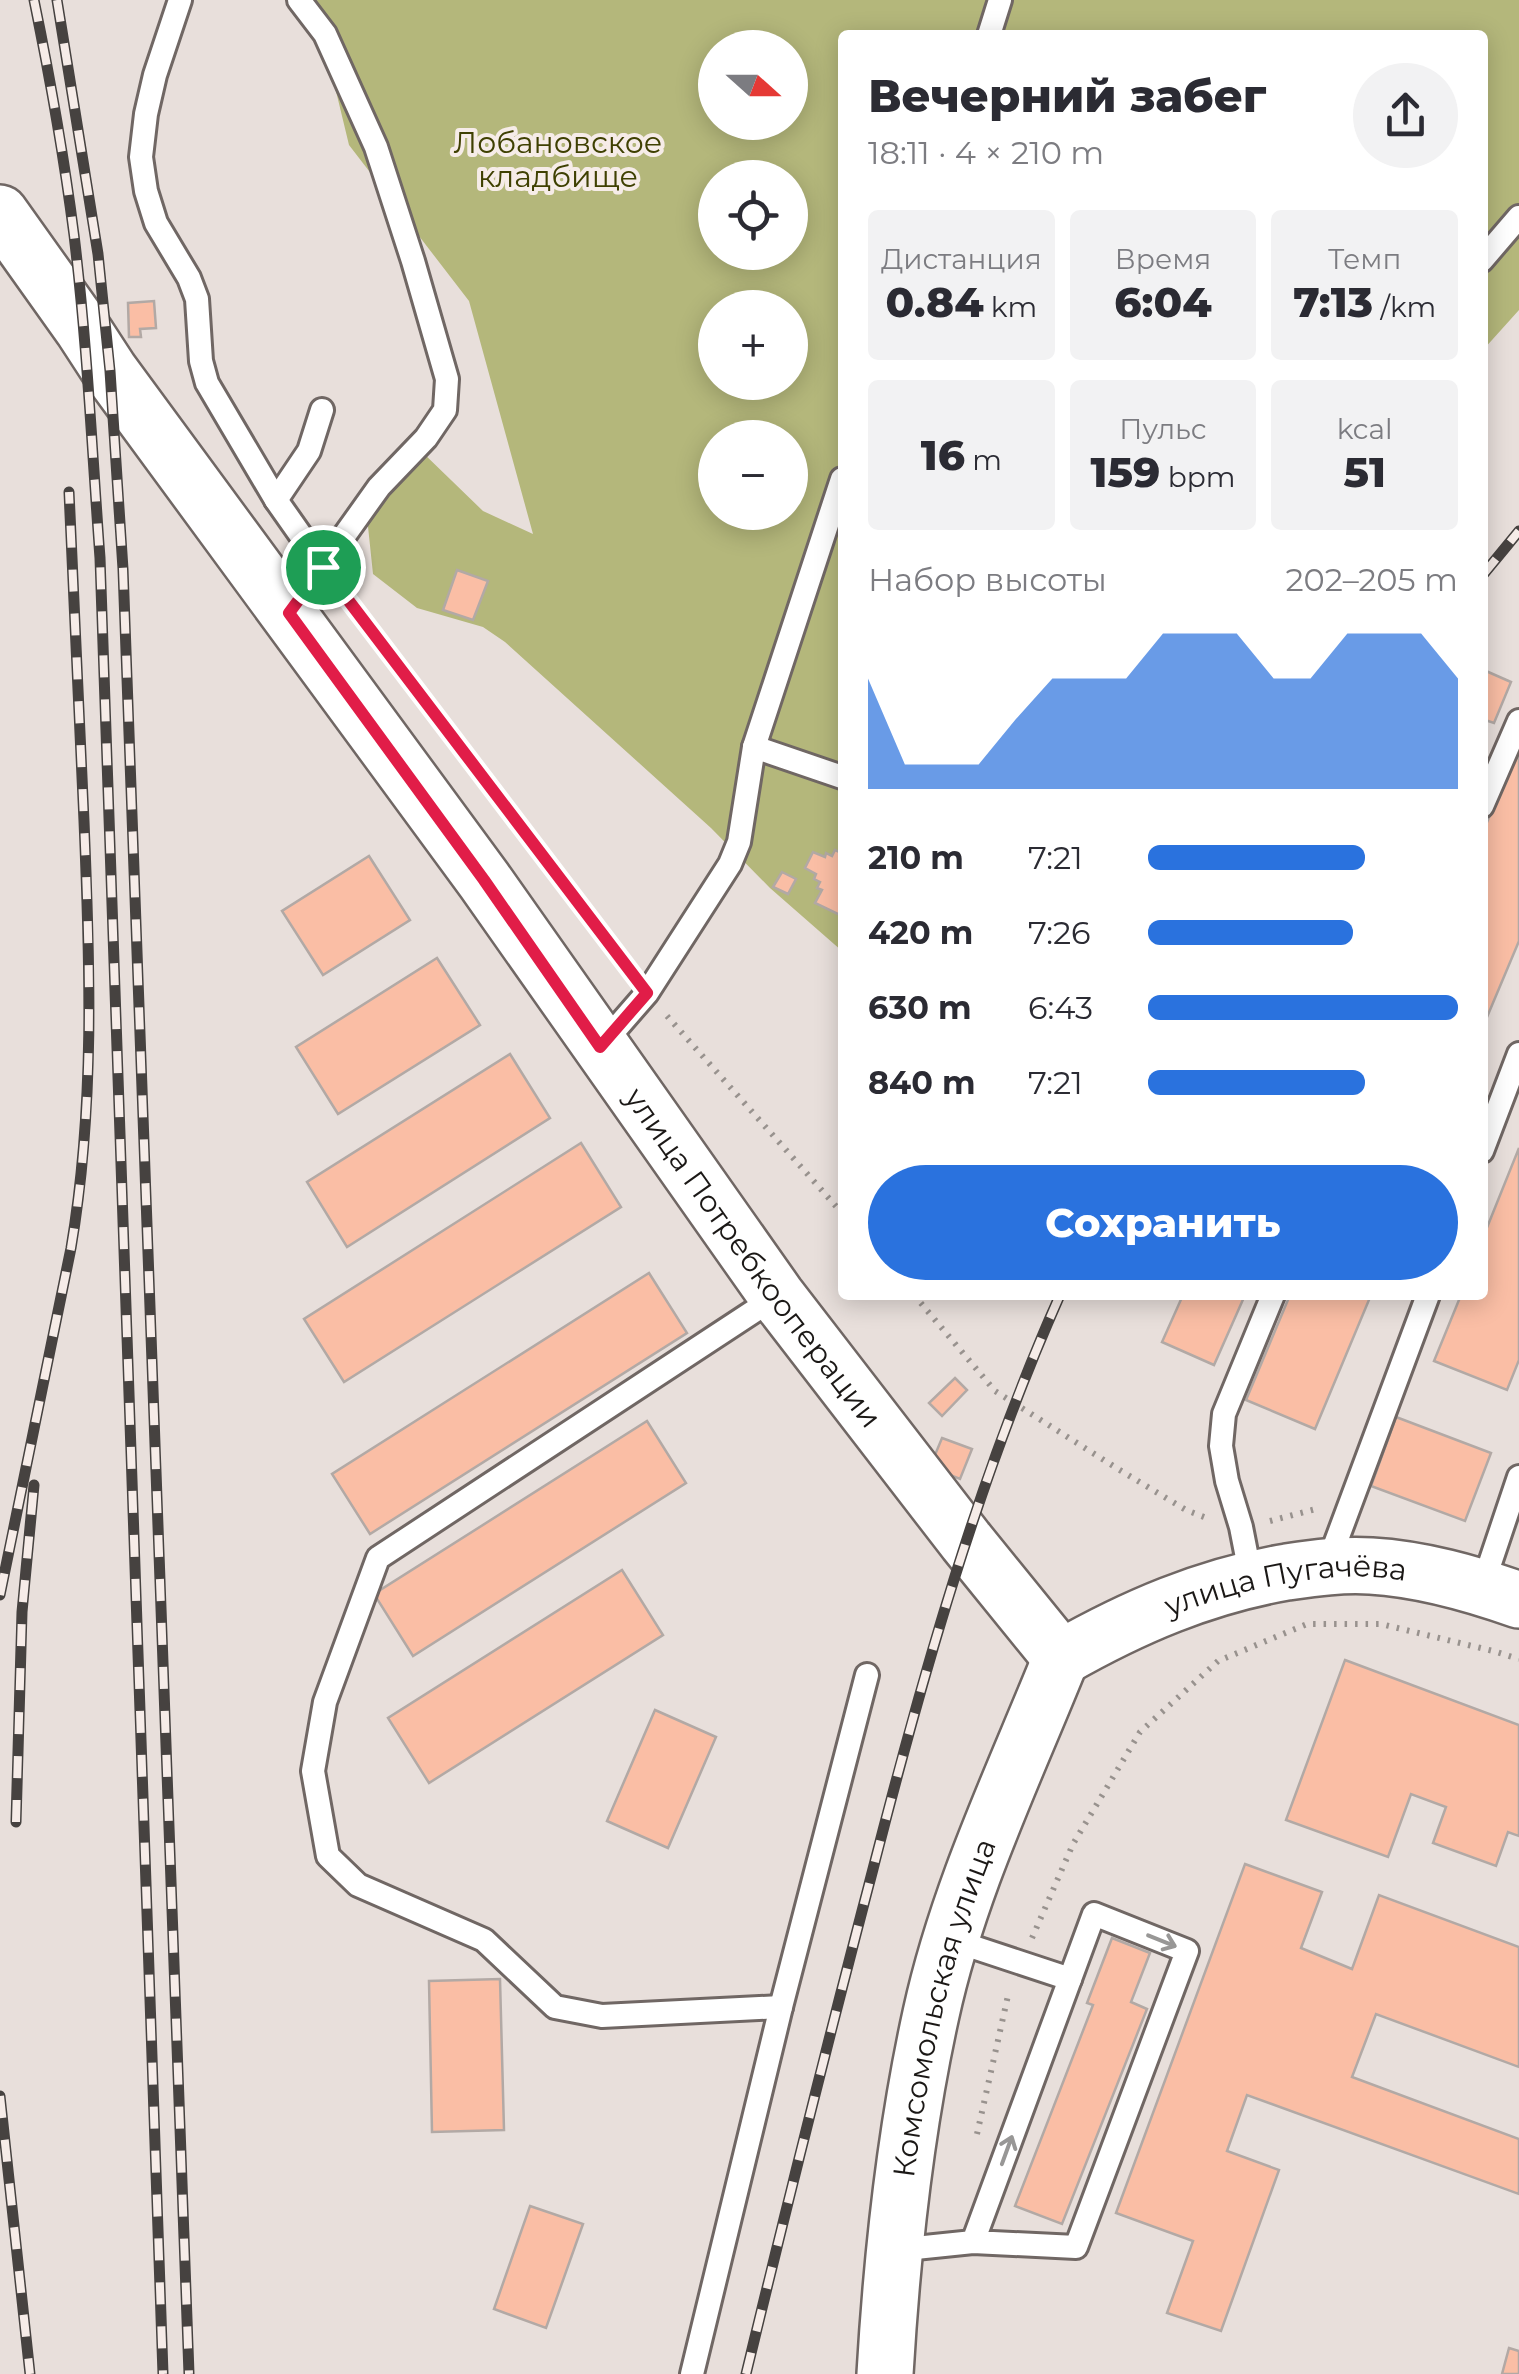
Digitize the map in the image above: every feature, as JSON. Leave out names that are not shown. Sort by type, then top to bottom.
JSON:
[{"type":"main road","name":"улица Потребкооперации","points":[[0,213],[110,371],[484,880],[777,1296],[1061,1658]]},
{"type":"main road","name":"улица Пугачёва","points":[[1061,1658],[1140,1616],[1192,1595],[1246,1553],[1327,1566],[1392,1568],[1500,1593]]},
{"type":"main road","name":"Комсомольская улица","points":[[885,2374],[908,2136],[931,2012],[998,1806],[1061,1658]]},
{"type":"lane","points":[[180,0],[146,114],[141,157],[146,190],[156,223],[197,299],[200,361],[207,383],[276,500],[323,567]]},
{"type":"lane","points":[[289,613],[379,487],[426,438],[445,410],[447,379],[376,147],[325,34],[299,0]]},
{"type":"lane","points":[[990,30],[1000,0]]},
{"type":"lane","points":[[1488,253],[1519,218]]},
{"type":"lane","points":[[276,500],[310,451],[322,410]]},
{"type":"lane","points":[[600,1047],[647,993],[730,864],[739,842],[754,747],[838,491]]},
{"type":"lane","points":[[1488,792],[1519,720]]},
{"type":"lane","points":[[754,747],[838,776]]},
{"type":"lane","points":[[1488,1135],[1519,1054]]},
{"type":"lane","points":[[777,1296],[378,1558],[324,1702],[314,1771],[328,1856],[358,1885],[484,1940],[555,2007],[602,2016],[781,2006]]},
{"type":"lane","points":[[1246,1553],[1221,1446],[1224,1414],[1271,1300]]},
{"type":"lane","points":[[1327,1566],[1426,1300]]},
{"type":"lane","points":[[1500,1593],[1519,1477]]},
{"type":"lane","points":[[692,2374],[781,2006],[867,1675]]},
{"type":"lane","points":[[894,2250],[973,2242],[1076,2247],[1187,1950],[1094,1914],[973,2242]]},
{"type":"lane","points":[[952,1940],[1070,1979]]},
{"type":"path","points":[[323,567],[647,993],[838,1208]]},
{"type":"path","points":[[918,1300],[996,1390],[1186,1510],[1213,1521],[1246,1553],[1344,1503],[1350,1505]]},
{"type":"green space","name":"Лобановское кладбище","points":[[314,0],[1519,0],[1519,310],[1488,344],[1488,30],[838,30],[838,948],[505,642],[483,627],[417,608],[373,574],[367,517],[420,450],[483,511],[533,534],[469,301],[349,145]]},
{"type":"building","points":[[154,301],[156,328],[140,329],[141,337],[129,337],[128,303]]},
{"type":"building","points":[[457,570],[488,581],[473,620],[443,610]]},
{"type":"building","points":[[1488,672],[1511,682],[1494,723],[1488,721]]},
{"type":"building","points":[[1519,747],[1519,941],[1488,1015],[1488,820]]},
{"type":"building","points":[[835,850],[838,914],[815,903],[822,890],[817,888],[820,882],[814,879],[816,874],[805,868],[813,852],[825,857],[826,853],[832,856]]},
{"type":"building","points":[[369,856],[410,920],[323,975],[282,911]]},
{"type":"building","points":[[782,872],[796,879],[788,894],[773,887]]},
{"type":"building","points":[[437,958],[480,1025],[338,1114],[296,1047]]},
{"type":"building","points":[[510,1054],[550,1118],[347,1247],[307,1182]]},
{"type":"building","points":[[581,1143],[621,1207],[344,1382],[304,1319]]},
{"type":"building","points":[[1519,1148],[1519,1360],[1507,1390],[1434,1361],[1459,1300],[1488,1300],[1488,1225]]},
{"type":"building","points":[[649,1273],[687,1333],[370,1534],[332,1474]]},
{"type":"building","points":[[1181,1300],[1243,1300],[1214,1365],[1162,1342]]},
{"type":"building","points":[[1288,1300],[1369,1300],[1315,1429],[1246,1400]]},
{"type":"building","points":[[955,1378],[967,1390],[942,1416],[929,1403]]},
{"type":"building","points":[[1396,1417],[1491,1453],[1465,1521],[1371,1486]]},
{"type":"building","points":[[647,1421],[686,1483],[413,1656],[374,1594]]},
{"type":"building","points":[[942,1438],[972,1449],[960,1479],[930,1467]]},
{"type":"building","points":[[622,1570],[663,1635],[429,1783],[388,1718]]},
{"type":"building","points":[[1345,1660],[1519,1725],[1519,1836],[1508,1832],[1496,1866],[1433,1843],[1446,1807],[1411,1794],[1388,1857],[1286,1820]]},
{"type":"building","points":[[655,1710],[716,1737],[668,1848],[607,1821]]},
{"type":"building","points":[[1245,1864],[1322,1892],[1301,1948],[1352,1969],[1379,1895],[1519,1947],[1519,2067],[1376,2014],[1352,2077],[1519,2139],[1519,2194],[1247,2095],[1227,2151],[1279,2170],[1221,2331],[1167,2313],[1193,2241],[1116,2213]]},
{"type":"building","points":[[1112,1938],[1150,1953],[1131,2002],[1147,2009],[1062,2224],[1015,2206],[1093,2005],[1087,2003]]},
{"type":"building","points":[[500,1979],[504,2130],[432,2132],[429,1981]]},
{"type":"building","points":[[530,2206],[583,2224],[546,2328],[494,2309]]},
{"type":"building","points":[[1509,2348],[1519,2351],[1519,2374],[1502,2374]]},
{"type":"railway","points":[[34,0],[74,235],[100,558],[163,2374]]},
{"type":"railway","points":[[57,0],[98,254],[123,569],[189,2374]]},
{"type":"railway","points":[[0,1595],[71,1248],[84,1141],[89,1035],[88,928],[69,492]]},
{"type":"railway","points":[[1488,569],[1519,531]]},
{"type":"railway","points":[[746,2374],[808,2121],[933,1650],[1003,1435],[1058,1300]]},
{"type":"railway","points":[[16,1822],[22,1612],[34,1485]]},
{"type":"railway","points":[[0,2096],[30,2374]]},
{"type":"route","points":[[323,567],[647,993],[600,1047],[289,613],[323,567]]}]
